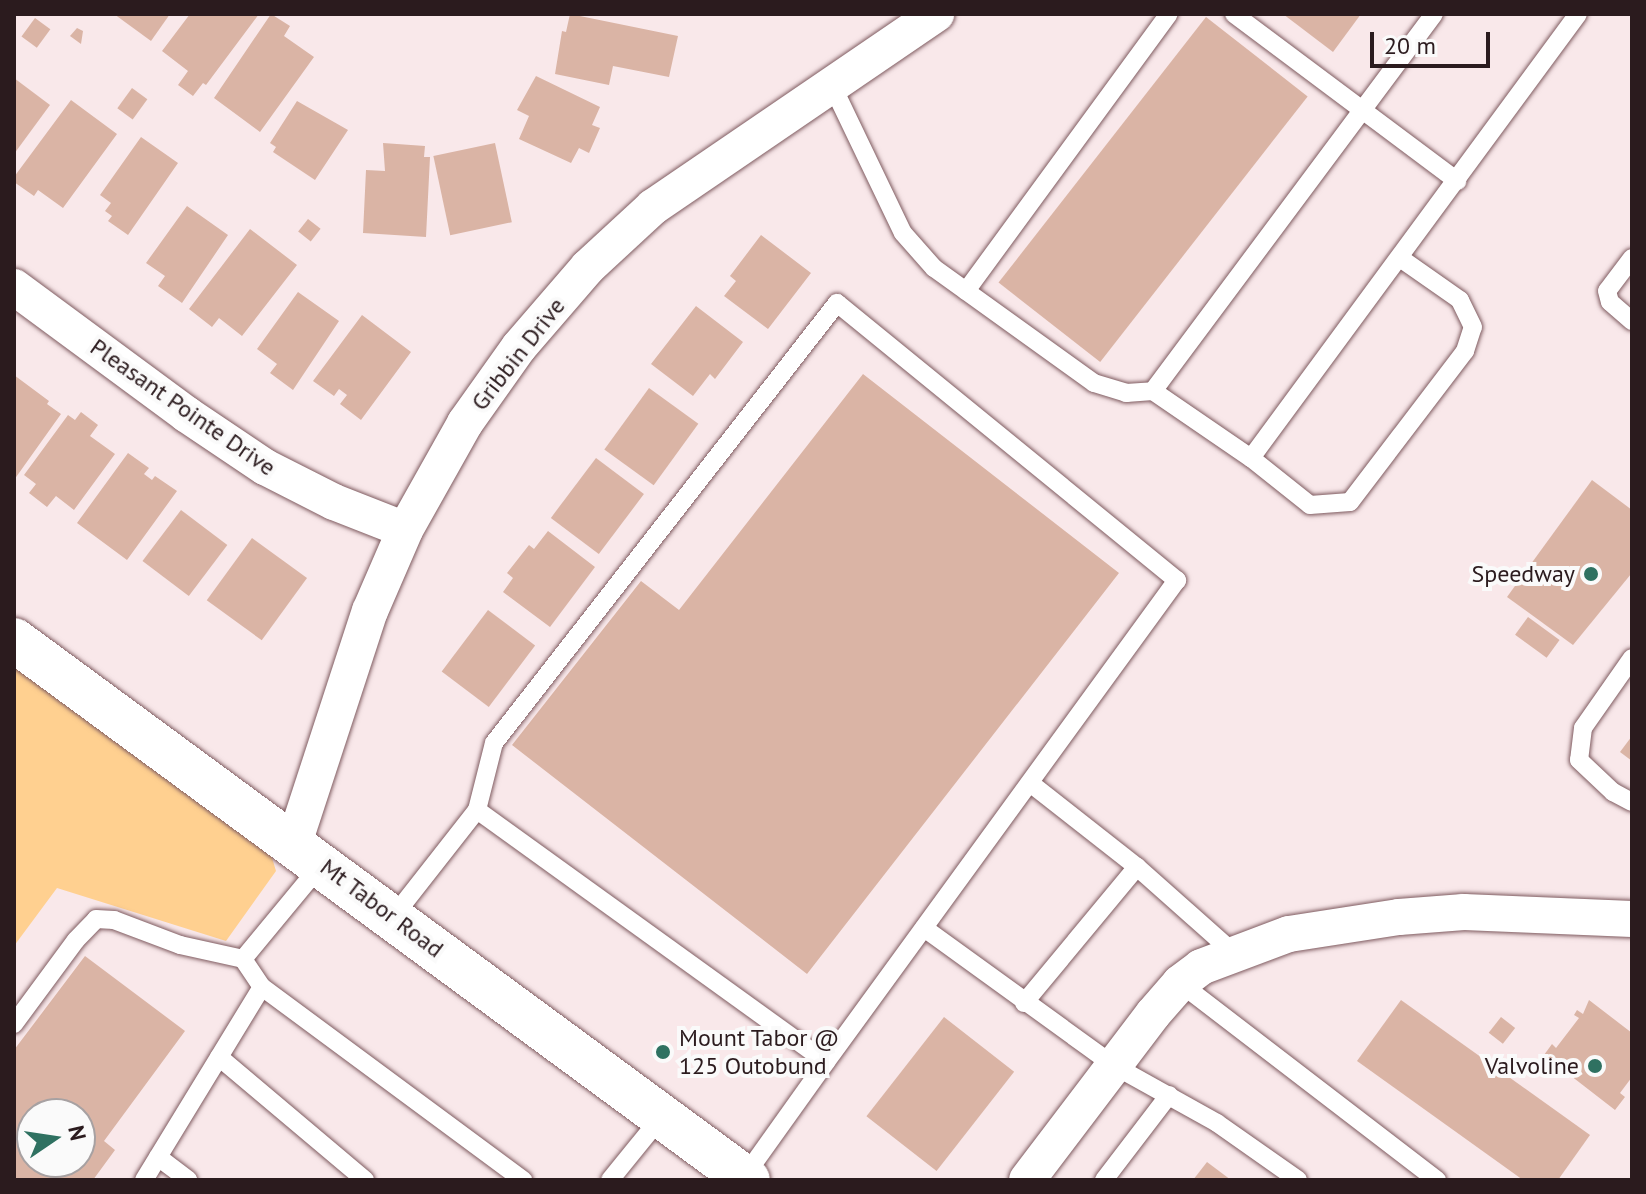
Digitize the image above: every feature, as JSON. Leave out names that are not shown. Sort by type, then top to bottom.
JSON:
[{"type":"street","name":"Gribbin Drive","points":[[308,853],[370,611],[405,530],[465,423],[519,347],[588,267],[653,207],[936,14]]},
{"type":"street","name":"Pleasant Pointe Drive","points":[[14,287],[265,467],[334,502],[405,530]]},
{"type":"street","name":"Mt Tabor Road","points":[[14,640],[308,853],[746,1179]]},
{"type":"street","points":[[1027,1180],[1113,1065],[1180,983],[1201,967],[1289,934],[1399,917],[1464,912],[1632,919]]},
{"type":"lane","points":[[966,291],[1169,14]]},
{"type":"lane","points":[[1234,14],[1457,181]]},
{"type":"lane","points":[[1153,391],[1434,14]]},
{"type":"lane","points":[[1251,458],[1578,14]]},
{"type":"lane","points":[[831,83],[903,233],[934,268],[1094,383],[1126,393],[1153,391],[1251,458],[1310,505],[1350,502],[1465,351],[1473,327],[1460,300],[1400,258]]},
{"type":"lane","points":[[1632,258],[1607,291],[1610,302],[1632,321]]},
{"type":"lane","points":[[393,917],[477,810],[494,743],[837,303],[1177,580],[826,1062],[746,1179]]},
{"type":"lane","points":[[1632,658],[1583,728],[1579,760],[1613,792],[1632,802]]},
{"type":"lane","points":[[1030,783],[1137,867],[1234,953]]},
{"type":"lane","points":[[477,810],[826,1062]]},
{"type":"lane","points":[[243,959],[308,853]]},
{"type":"lane","points":[[1024,1003],[1137,867]]},
{"type":"lane","points":[[14,1024],[76,940],[96,919],[114,920],[180,945],[243,959],[262,987],[523,1180]]},
{"type":"lane","points":[[924,928],[1113,1065],[1217,1123],[1298,1180]]},
{"type":"lane","points":[[1180,983],[1437,1180]]},
{"type":"lane","points":[[144,1180],[262,987]]},
{"type":"lane","points":[[219,1057],[365,1180]]},
{"type":"lane","points":[[1104,1180],[1169,1095]]},
{"type":"lane","points":[[610,1180],[662,1116]]},
{"type":"lane","points":[[158,1157],[188,1180]]},
{"type":"shaded area","points":[[14,664],[267,841],[276,871],[226,941],[57,888],[14,946]]},
{"type":"building","points":[[114,14],[170,14],[151,41]]},
{"type":"building","points":[[190,14],[259,14],[206,85],[203,83],[193,96],[178,85],[188,71],[162,51]]},
{"type":"building","points":[[271,14],[290,26],[284,36],[314,57],[260,132],[214,98]]},
{"type":"building","points":[[570,14],[678,36],[669,77],[613,66],[609,85],[555,74],[562,31],[566,32]]},
{"type":"building","points":[[1283,14],[1361,14],[1333,52]]},
{"type":"building","points":[[1206,17],[1308,96],[1100,362],[999,283]]},
{"type":"building","points":[[35,18],[50,29],[37,48],[21,37]]},
{"type":"building","points":[[77,28],[83,31],[81,44],[70,36]]},
{"type":"building","points":[[536,76],[600,107],[592,125],[600,128],[589,153],[579,148],[571,163],[519,139],[529,116],[517,110]]},
{"type":"building","points":[[14,78],[50,105],[14,154]]},
{"type":"building","points":[[132,88],[147,99],[133,119],[117,108]]},
{"type":"building","points":[[71,100],[117,134],[63,208],[38,190],[34,196],[14,182],[14,177]]},
{"type":"building","points":[[297,101],[348,130],[315,180],[273,152],[276,147],[270,143]]},
{"type":"building","points":[[141,137],[178,163],[128,235],[108,221],[112,216],[105,211],[111,203],[100,195]]},
{"type":"building","points":[[383,143],[425,146],[424,157],[430,157],[426,237],[363,233],[366,170],[385,171]]},
{"type":"building","points":[[495,143],[512,222],[450,235],[433,156]]},
{"type":"building","points":[[187,206],[228,235],[182,303],[158,286],[165,276],[146,263]]},
{"type":"building","points":[[308,219],[321,229],[311,241],[298,232]]},
{"type":"building","points":[[250,229],[297,265],[242,336],[219,318],[212,327],[189,309]]},
{"type":"building","points":[[761,235],[811,273],[768,329],[724,296],[736,281],[730,276]]},
{"type":"building","points":[[298,292],[339,321],[293,390],[270,373],[277,364],[257,349]]},
{"type":"building","points":[[696,306],[743,342],[715,379],[710,374],[693,396],[651,364]]},
{"type":"building","points":[[362,315],[411,352],[361,420],[340,404],[347,395],[339,389],[334,396],[313,381]]},
{"type":"building","points":[[863,374],[1119,573],[807,974],[512,745],[641,581],[679,610]]},
{"type":"building","points":[[14,375],[61,414],[14,480]]},
{"type":"building","points":[[649,388],[698,424],[654,485],[604,449]]},
{"type":"building","points":[[81,412],[98,425],[90,436],[115,454],[74,510],[56,496],[47,507],[29,493],[36,484],[24,475],[68,415],[75,420]]},
{"type":"building","points":[[128,453],[149,468],[144,474],[152,480],[155,476],[177,491],[127,560],[77,523]]},
{"type":"building","points":[[596,458],[644,494],[599,554],[551,518]]},
{"type":"building","points":[[1592,480],[1632,510],[1631,574],[1573,645],[1507,597]]},
{"type":"building","points":[[181,510],[227,545],[189,596],[142,561]]},
{"type":"building","points":[[548,531],[595,567],[550,627],[503,592],[513,578],[507,573],[529,545],[534,549]]},
{"type":"building","points":[[252,538],[307,578],[262,640],[207,600]]},
{"type":"building","points":[[488,610],[535,646],[489,707],[442,671]]},
{"type":"building","points":[[1528,617],[1560,640],[1547,658],[1515,635]]},
{"type":"building","points":[[1632,736],[1632,761],[1620,752]]},
{"type":"building","points":[[85,956],[185,1031],[104,1141],[115,1150],[96,1176],[96,1098],[16,1098],[16,1178],[94,1178],[14,1180],[14,1050]]},
{"type":"building","points":[[1401,1000],[1590,1135],[1558,1180],[1523,1180],[1357,1061]]},
{"type":"building","name":"Valvoline","points":[[1589,1000],[1632,1033],[1632,1077],[1620,1093],[1625,1097],[1615,1110],[1544,1055],[1552,1044],[1556,1048],[1579,1018],[1574,1015],[1577,1010],[1583,1014]]},
{"type":"building","points":[[944,1017],[1014,1072],[937,1171],[866,1116]]},
{"type":"building","points":[[1501,1017],[1515,1028],[1503,1044],[1489,1033]]},
{"type":"building","points":[[1207,1162],[1231,1180],[1193,1180]]},
{"type":"place","name":"Speedway","points":[[1591,574]]},
{"type":"place","name":"Mount Tabor @ 125 Outobund","points":[[663,1052]]},
{"type":"place","name":"Valvoline","points":[[1595,1066]]}]
